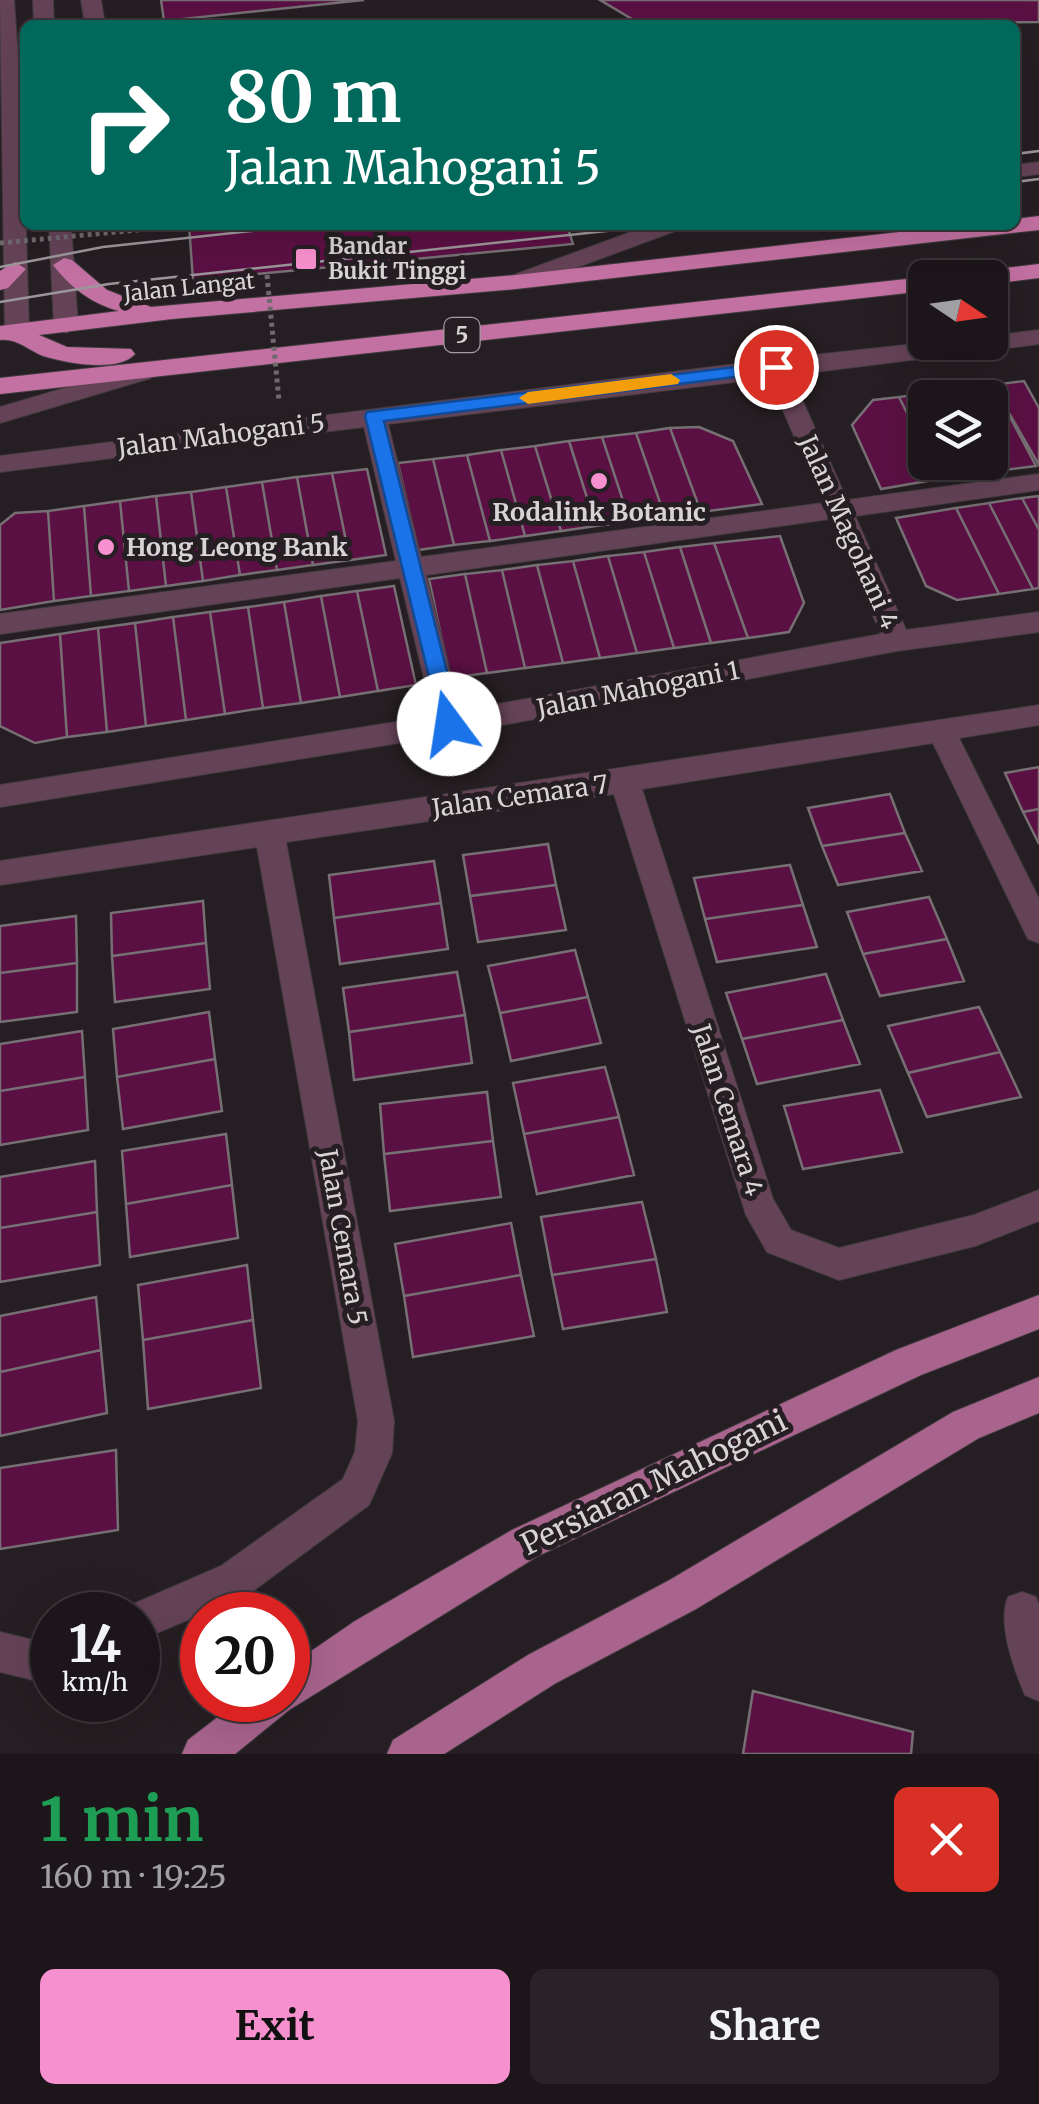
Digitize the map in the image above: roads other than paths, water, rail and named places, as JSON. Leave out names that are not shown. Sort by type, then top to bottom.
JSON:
[{"type":"highway","name":"Jalan Langat","points":[[9,332],[172,312],[516,282],[977,230]]},
{"type":"highway","points":[[64,265],[83,286],[102,298],[122,306],[172,312]]},
{"type":"highway","points":[[1008,275],[1039,271]]},
{"type":"highway","name":"5","points":[[0,386],[908,286]]},
{"type":"highway","points":[[9,332],[46,351],[66,326]]},
{"type":"highway","name":"5","points":[[0,367],[31,360],[46,351],[98,356],[360,330],[462,335]]},
{"type":"main road","name":"Persiaran Mahogani","points":[[310,1675],[368,1634],[525,1543],[910,1362],[1039,1312]]},
{"type":"main road","points":[[407,1754],[542,1669],[682,1595],[966,1426],[1039,1395]]},
{"type":"main road","points":[[202,1754],[244,1722]]},
{"type":"street","points":[[4,0],[9,332]]},
{"type":"street","points":[[60,230],[66,326]]},
{"type":"street","points":[[516,282],[656,230]]},
{"type":"street","name":"Jalan Mahogani 5","points":[[0,464],[1039,337]]},
{"type":"street","points":[[0,415],[118,378],[180,366]]},
{"type":"street","name":"Jalan Magohani 4","points":[[776,367],[897,641]]},
{"type":"street","points":[[374,416],[449,724]]},
{"type":"street","points":[[0,624],[1039,482]]},
{"type":"street","name":"Jalan Mahogani 1","points":[[0,796],[449,724],[897,641],[1039,622]]},
{"type":"street","name":"Jalan Cemara 7","points":[[0,873],[1039,715]]},
{"type":"street","points":[[941,730],[1039,930]]},
{"type":"street","name":"Jalan Cemara 4","points":[[624,781],[758,1204],[778,1241],[838,1264],[975,1230],[1039,1205]]},
{"type":"street","name":"Jalan Cemara 5","points":[[160,1613],[236,1580],[356,1492],[372,1453],[376,1421],[268,832]]},
{"type":"street","points":[[1022,1611],[1039,1681]]},
{"type":"street","points":[[0,1652],[30,1659]]},
{"type":"tram line","points":[[1020,153],[1039,151]]},
{"type":"tram line","points":[[1020,181],[1039,179]]},
{"type":"tram line","points":[[0,267],[103,247],[260,230]]},
{"type":"tram line","points":[[0,302],[109,284],[616,230]]},
{"type":"place","name":"Bandar Bukit Tinggi","points":[[306,259]]},
{"type":"place","name":"Rodalink Botanic","points":[[599,481]]},
{"type":"place","name":"Hong Leong Bank","points":[[106,547]]}]
